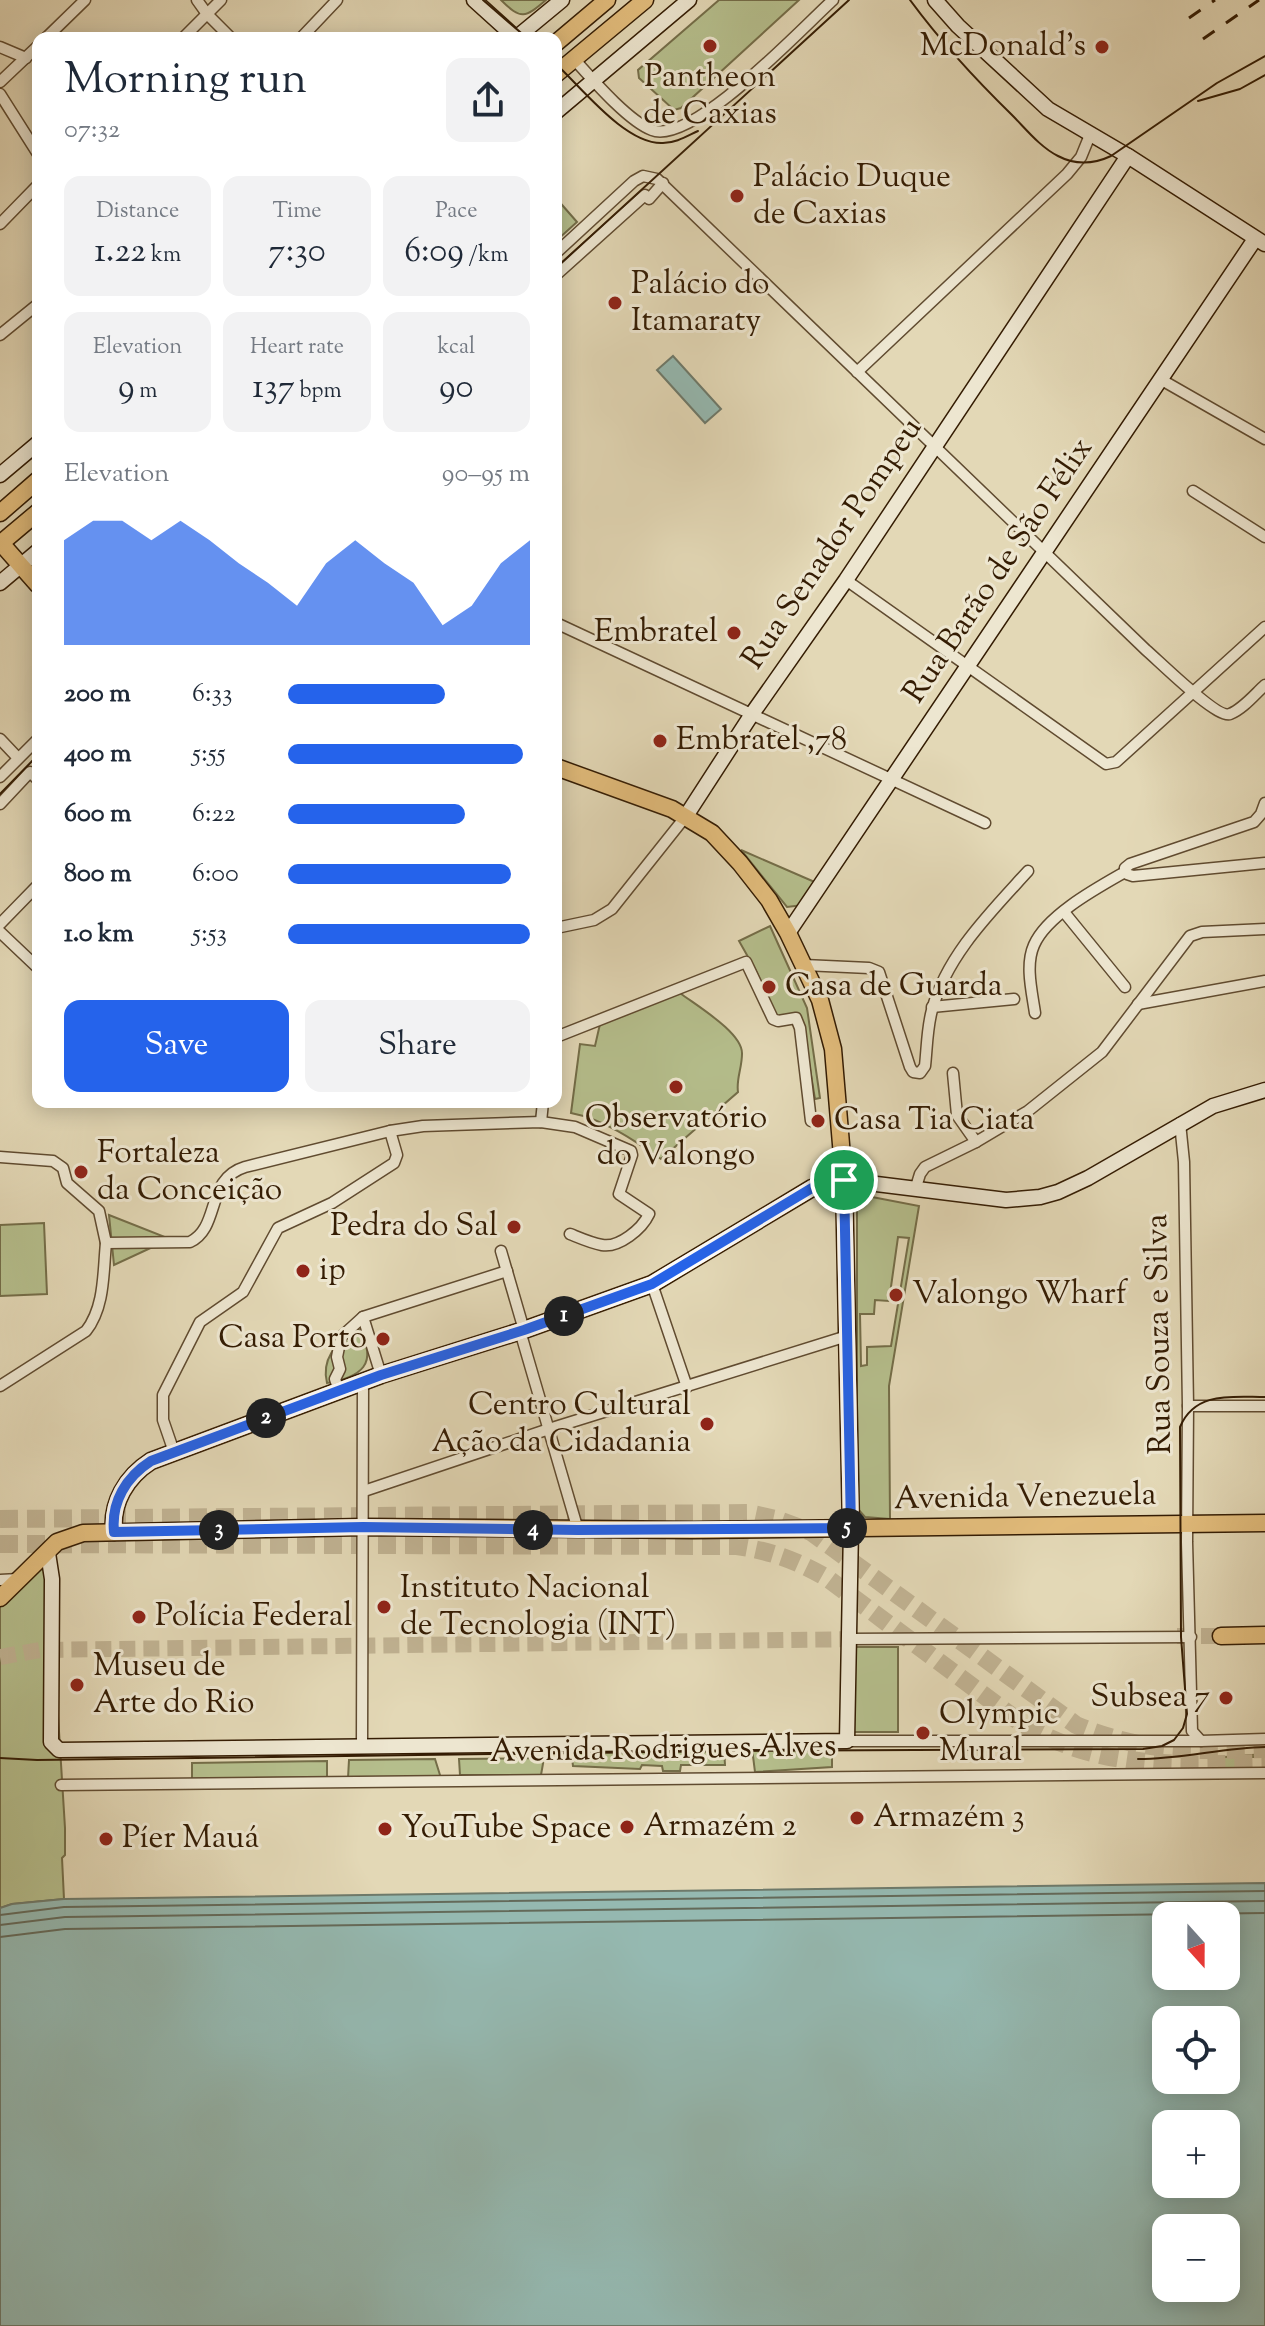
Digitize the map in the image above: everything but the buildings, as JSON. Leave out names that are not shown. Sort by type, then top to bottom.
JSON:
[{"type":"main road","points":[[562,38],[607,0]]},
{"type":"main road","points":[[562,69],[645,0]]},
{"type":"main road","points":[[0,513],[32,485]]},
{"type":"main road","points":[[32,517],[0,543],[32,578]]},
{"type":"main road","points":[[562,769],[672,809],[712,833],[769,900],[820,1000],[829,1030],[844,1180],[851,1528]]},
{"type":"main road","points":[[114,1532],[112,1515],[118,1498],[127,1483],[146,1464],[381,1375],[522,1331],[652,1284],[812,1188],[844,1180]]},
{"type":"main road","name":"Avenida Venezuela","points":[[48,1553],[57,1542],[70,1536],[114,1532],[363,1527],[578,1530],[1265,1523]]},
{"type":"main road","points":[[0,1598],[48,1553]]},
{"type":"main road","points":[[1221,1636],[1265,1635]]},
{"type":"street","points":[[52,32],[85,0]]},
{"type":"street","points":[[197,0],[225,32]]},
{"type":"street","points":[[189,32],[221,0]]},
{"type":"street","points":[[307,32],[337,0]]},
{"type":"street","points":[[474,0],[509,32]]},
{"type":"street","points":[[523,32],[562,0]]},
{"type":"street","points":[[562,107],[689,0]]},
{"type":"street","points":[[574,59],[594,81],[649,129],[659,132],[673,130],[713,110],[833,0]]},
{"type":"street","points":[[935,0],[958,26],[1038,101],[1260,241]]},
{"type":"street","points":[[0,47],[26,58]]},
{"type":"street","points":[[0,82],[32,52]]},
{"type":"street","points":[[0,94],[32,145]]},
{"type":"street","points":[[857,372],[1067,174],[1081,157],[1090,135]]},
{"type":"street","name":"Rua Senador Pompeu","points":[[562,927],[594,920],[612,909],[686,816],[1128,156]]},
{"type":"street","points":[[562,248],[638,178],[652,176],[663,183],[1146,650],[1195,693],[1226,715],[1265,685]]},
{"type":"street","points":[[562,270],[645,195],[649,199],[663,183]]},
{"type":"street","points":[[0,224],[32,191]]},
{"type":"street","name":"Rua Barão de São Félix","points":[[788,933],[893,781],[1160,379],[1260,241]]},
{"type":"street","points":[[0,335],[32,309]]},
{"type":"street","points":[[1160,379],[1265,439]]},
{"type":"street","points":[[0,475],[32,448]]},
{"type":"street","points":[[1193,491],[1265,537]]},
{"type":"street","points":[[0,583],[32,556]]},
{"type":"street","points":[[846,580],[1106,764],[1116,762],[1265,627]]},
{"type":"street","points":[[562,626],[985,823]]},
{"type":"street","points":[[0,739],[18,758]]},
{"type":"street","points":[[0,777],[32,745]]},
{"type":"street","points":[[0,804],[32,778]]},
{"type":"street","points":[[1035,1013],[1030,967],[1033,946],[1064,912],[1125,872],[1130,864],[1254,822],[1265,803]]},
{"type":"street","points":[[1125,872],[1133,876],[1265,863]]},
{"type":"street","points":[[804,965],[869,968],[879,972],[910,1067],[913,1072],[920,1073],[925,1066],[932,1007],[961,950],[1028,871]]},
{"type":"street","points":[[0,924],[32,891]]},
{"type":"street","points":[[1064,912],[1125,987]]},
{"type":"street","points":[[916,1187],[925,1167],[1028,1111],[1082,1070],[1112,1041],[1185,940],[1196,932],[1265,929]]},
{"type":"street","points":[[0,932],[32,962]]},
{"type":"street","points":[[562,1035],[746,962],[773,1019],[786,1021],[796,1018],[800,1028],[811,1121]]},
{"type":"street","points":[[1138,1004],[1265,981]]},
{"type":"street","points":[[932,1007],[1014,999]]},
{"type":"street","points":[[953,1073],[957,1115],[976,1142]]},
{"type":"street","points":[[844,1180],[1006,1200],[1040,1197],[1088,1178],[1213,1106],[1265,1090]]},
{"type":"street","points":[[541,1122],[542,1108]]},
{"type":"street","points":[[106,1243],[190,1242],[199,1236],[221,1182],[234,1170],[390,1131],[423,1126],[541,1122],[575,1127],[628,1149],[632,1155],[619,1194],[649,1214],[641,1227],[613,1244],[602,1245],[570,1234]]},
{"type":"street","name":"Rua Souza e Silva","points":[[1180,1123],[1184,1162],[1187,1524],[1198,1738]]},
{"type":"street","points":[[174,1452],[163,1420],[163,1395],[200,1322],[243,1292],[278,1228],[332,1203],[394,1163],[397,1155],[390,1131]]},
{"type":"street","points":[[0,1157],[59,1164],[67,1183],[99,1211],[106,1243],[101,1298],[94,1321],[86,1331],[0,1386]]},
{"type":"street","points":[[501,1251],[578,1530]]},
{"type":"street","points":[[339,1391],[335,1379],[340,1369],[337,1357],[341,1337],[363,1317],[507,1271]]},
{"type":"street","points":[[652,1284],[687,1387]]},
{"type":"street","points":[[363,1317],[381,1375]]},
{"type":"street","points":[[364,1491],[549,1429],[847,1336]]},
{"type":"street","points":[[362,1746],[363,1382]]},
{"type":"street","points":[[1188,1406],[1265,1406]]},
{"type":"street","points":[[847,1741],[851,1528]]},
{"type":"street","name":"Avenida Rodrigues Alves","points":[[48,1553],[52,1579],[51,1742],[59,1750],[1265,1739]]},
{"type":"street","points":[[0,1580],[18,1579]]},
{"type":"street","points":[[849,1639],[1191,1637]]},
{"type":"street","name":"Avenida Rodrigues Alves","points":[[61,1785],[1265,1773]]},
{"type":"green space","points":[[501,0],[546,0],[528,13],[518,14]]},
{"type":"green space","points":[[719,0],[799,0],[681,108],[674,110],[639,78],[638,70]]},
{"type":"green space","points":[[562,205],[577,222],[562,236]]},
{"type":"green space","points":[[741,850],[817,883],[803,905],[787,907]]},
{"type":"green space","points":[[770,926],[807,1008],[820,1098],[815,1099],[798,1014],[786,1018],[776,1016],[739,941]]},
{"type":"green space","points":[[680,993],[718,1020],[735,1037],[742,1059],[738,1092],[661,1159],[606,1125],[571,1113],[580,1044],[595,1046],[600,1024]]},
{"type":"green space","points":[[865,1198],[919,1206],[889,1386],[890,1519],[865,1517],[857,1508],[857,1211]],"holes":[[[898,1237],[909,1238],[891,1346],[867,1347],[867,1365],[861,1366],[860,1314],[874,1314],[875,1300],[889,1301]]]},
{"type":"green space","points":[[109,1215],[170,1239],[114,1265]]},
{"type":"green space","points":[[44,1223],[47,1294],[0,1296],[0,1225]]},
{"type":"green space","points":[[353,1330],[359,1330],[365,1342],[367,1360],[357,1373],[327,1383],[328,1359]]},
{"type":"green space","points":[[48,1554],[65,1828],[65,1855],[62,1858],[64,1899],[0,1908],[0,1603]]},
{"type":"green space","points":[[854,1647],[898,1647],[898,1732],[850,1732]]},
{"type":"green space","points":[[724,1748],[725,1765],[681,1765],[680,1771],[663,1771],[662,1766],[642,1765],[640,1769],[573,1766],[571,1749]]},
{"type":"green space","points":[[752,1748],[832,1748],[832,1767],[755,1772]]},
{"type":"green space","points":[[1265,1754],[1265,1757],[1248,1757],[1245,1771],[1212,1770],[1213,1762],[1225,1757]]},
{"type":"green space","points":[[544,1758],[541,1775],[460,1775],[459,1759]]},
{"type":"green space","points":[[435,1759],[440,1775],[437,1780],[348,1778],[349,1760]]},
{"type":"green space","points":[[327,1761],[327,1777],[192,1779],[192,1763]]},
{"type":"water","points":[[673,356],[721,409],[705,423],[657,370]]},
{"type":"water","points":[[1265,1883],[1265,2326],[0,2326],[0,1908],[64,1899]]},
{"type":"tunnel","points":[[0,1519],[748,1513],[811,1532],[1076,1725],[1124,1741],[1169,1748],[1265,1749]]},
{"type":"tunnel","points":[[0,1544],[749,1548],[784,1558],[827,1578],[1017,1720],[1046,1736],[1076,1748],[1137,1761],[1265,1763]]},
{"type":"tunnel","points":[[1177,1636],[1221,1636]]},
{"type":"tunnel","points":[[0,1657],[40,1650],[862,1639]]},
{"type":"tram line","points":[[483,0],[520,32]]},
{"type":"tram line","points":[[562,263],[849,0]]},
{"type":"tram line","points":[[910,0],[959,60],[1045,148],[1064,159],[1078,162],[1098,161],[1111,156],[1217,83],[1265,56]]},
{"type":"tram line","points":[[562,70],[605,113],[634,135],[663,143],[677,141],[698,131]]},
{"type":"tram line","points":[[1198,101],[1240,89],[1265,75]]},
{"type":"tram line","points":[[0,794],[32,761]]},
{"type":"tram line","points":[[0,1758],[1143,1749],[1162,1746],[1174,1740],[1183,1728],[1187,1714],[1181,1637],[1180,1427],[1195,1407],[1216,1398],[1265,1397]]},
{"type":"tram line","points":[[1138,1759],[1265,1747]]},
{"type":"railway","points":[[1189,18],[1215,0]]},
{"type":"railway","points":[[1203,39],[1259,0]]},
{"type":"place","name":"Pantheon de Caxias","points":[[710,46]]},
{"type":"place","name":"McDonald's","points":[[1102,47]]},
{"type":"place","name":"Palácio Duque de Caxias","points":[[737,196]]},
{"type":"place","name":"Palácio do Itamaraty","points":[[615,303]]},
{"type":"place","name":"Embratel","points":[[734,633]]},
{"type":"place","name":"Embratel ,78","points":[[660,741]]},
{"type":"place","name":"Casa de Guarda","points":[[769,987]]},
{"type":"place","name":"Observatório do Valongo","points":[[676,1087]]},
{"type":"place","name":"Casa Tia Ciata","points":[[818,1121]]},
{"type":"place","name":"Fortaleza da Conceição","points":[[81,1172]]},
{"type":"place","name":"Pedra do Sal","points":[[514,1227]]},
{"type":"place","name":"ip","points":[[303,1271]]},
{"type":"place","name":"Valongo Wharf","points":[[896,1295]]},
{"type":"place","name":"Casa Porto","points":[[383,1339]]},
{"type":"place","name":"Centro Cultural Ação da Cidadania","points":[[707,1424]]},
{"type":"place","name":"Instituto Nacional de Tecnologia (INT)","points":[[384,1607]]},
{"type":"place","name":"Polícia Federal","points":[[139,1617]]},
{"type":"place","name":"Museu de Arte do Rio","points":[[77,1685]]},
{"type":"place","name":"Subsea 7","points":[[1226,1698]]},
{"type":"place","name":"Olympic Mural","points":[[923,1733]]},
{"type":"place","name":"Armazém 3","points":[[857,1818]]},
{"type":"place","name":"Armazém 2","points":[[627,1827]]},
{"type":"place","name":"YouTube Space","points":[[385,1829]]},
{"type":"place","name":"Píer Mauá","points":[[106,1839]]},
{"type":"route","points":[[844,1180],[851,1528],[578,1530],[363,1527],[114,1532],[112,1515],[118,1498],[133,1475],[151,1461],[381,1375],[524,1330],[652,1284],[812,1188],[844,1180]]}]
